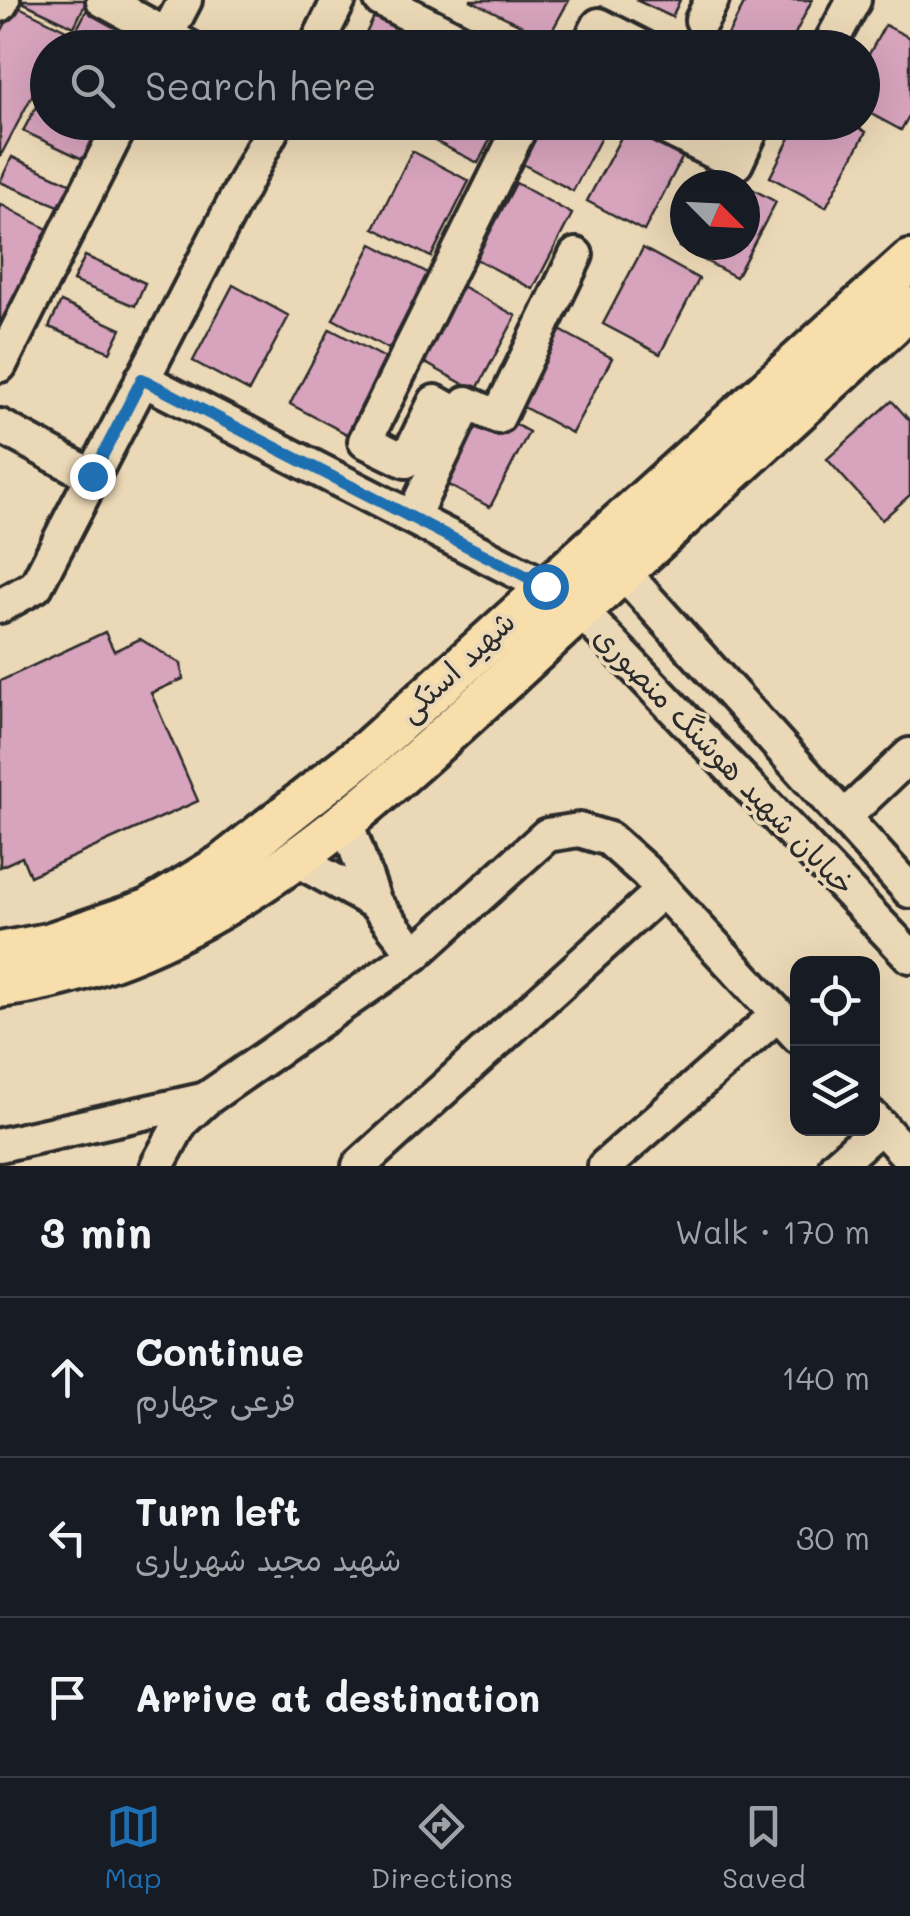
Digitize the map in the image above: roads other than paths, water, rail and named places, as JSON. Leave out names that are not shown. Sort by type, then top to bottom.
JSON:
[{"type":"main road","name":"شهید استکی","points":[[0,987],[46,981],[196,924],[297,860],[345,818],[382,763],[545,586],[910,261]]},
{"type":"main road","name":"شهید استکی","points":[[0,953],[48,944],[148,910],[382,763],[580,610],[910,308]]},
{"type":"street","points":[[103,0],[151,30]]},
{"type":"street","points":[[176,30],[185,0]]},
{"type":"street","points":[[323,30],[338,0]]},
{"type":"street","points":[[382,0],[441,30]]},
{"type":"street","points":[[838,30],[854,0]]},
{"type":"street","points":[[0,365],[113,140]]},
{"type":"street","points":[[0,606],[36,586],[267,140]]},
{"type":"street","points":[[460,416],[435,402],[406,461],[365,441],[514,140]]},
{"type":"street","points":[[691,140],[736,162],[747,140]]},
{"type":"street","points":[[413,516],[467,403],[498,417],[576,255]]},
{"type":"street","points":[[142,379],[545,586]]},
{"type":"street","points":[[0,426],[92,476]]},
{"type":"street","name":"خیابان شهید هوشنگ منصوری","points":[[623,572],[910,891]]},
{"type":"street","name":"خیابان شهید هوشنگ منصوری","points":[[580,610],[910,956]]},
{"type":"street","points":[[856,806],[910,756]]},
{"type":"street","points":[[345,818],[376,903],[415,954]]},
{"type":"street","points":[[157,1166],[180,1122],[206,1098],[415,954],[547,835],[578,830],[609,839],[662,890],[788,1026],[606,1166]]},
{"type":"street","points":[[297,860],[376,903]]},
{"type":"street","points":[[359,1166],[662,890]]},
{"type":"street","points":[[4,1152],[206,1098]]},
{"type":"street","points":[[880,1124],[910,1158]]},
{"type":"street","points":[[836,1166],[863,1136]]}]
